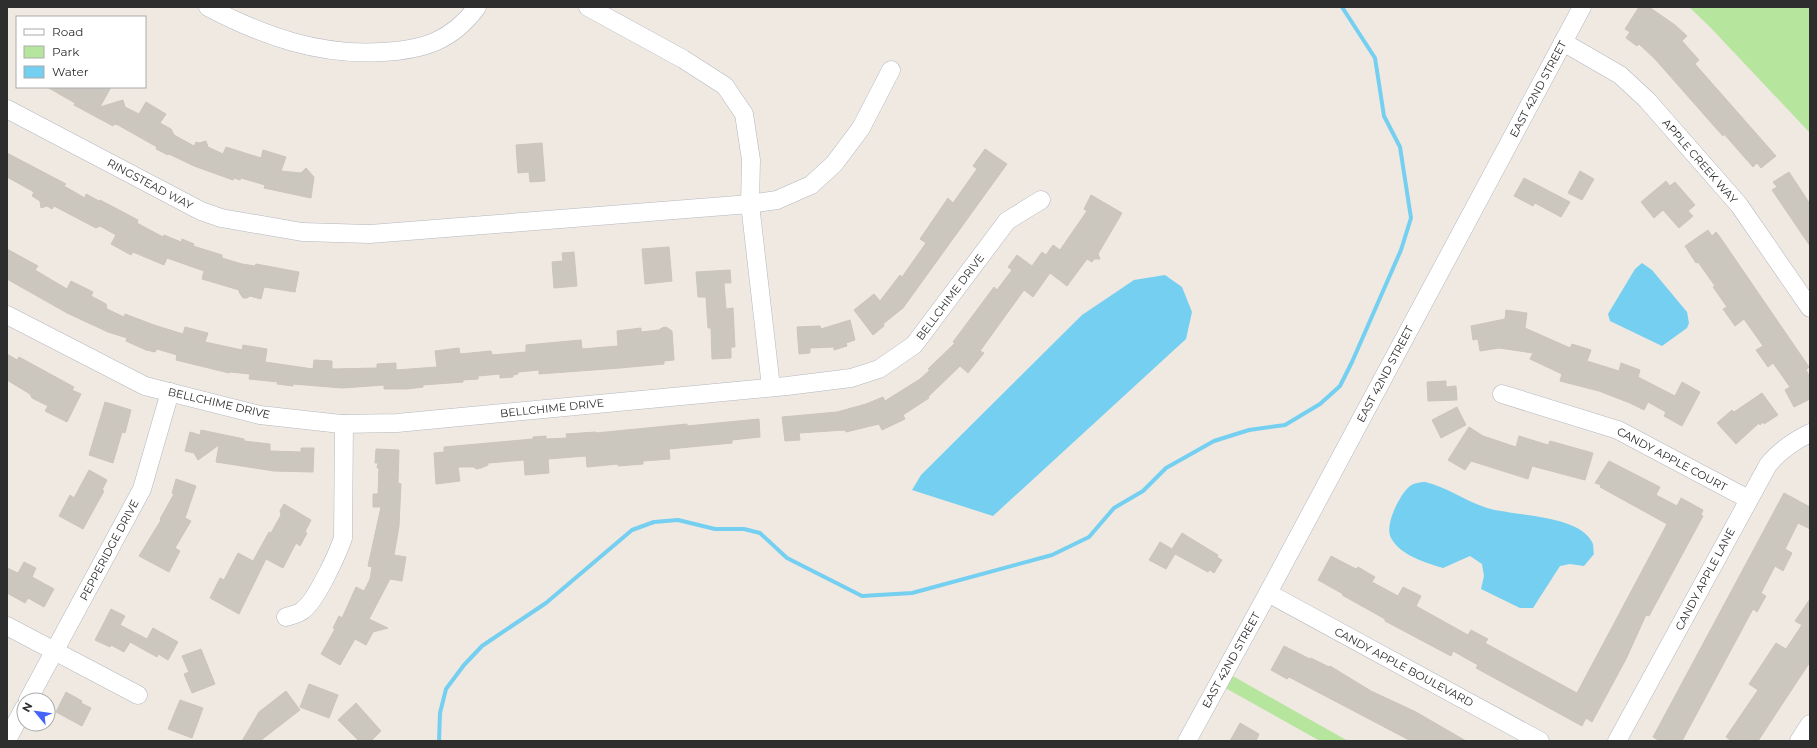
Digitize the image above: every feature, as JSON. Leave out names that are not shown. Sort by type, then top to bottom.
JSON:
[{"type":"street","points":[[208,7],[254,29],[294,43],[327,50],[364,53],[405,50],[436,42],[455,31],[478,7]]},
{"type":"street","points":[[588,7],[684,58],[725,86],[744,114],[751,160],[750,204],[762,295],[771,388]]},
{"type":"street","name":"EAST 42ND STREET","points":[[1187,741],[1268,594],[1582,7]]},
{"type":"street","name":"APPLE CREEK WAY","points":[[1563,42],[1620,75],[1647,100],[1739,205],[1810,308]]},
{"type":"street","name":"RINGSTEAD WAY","points":[[7,109],[201,211],[221,218],[302,232],[370,234],[750,204],[777,200],[811,185],[834,164],[861,128],[891,70]]},
{"type":"street","name":"BELLCHIME DRIVE","points":[[7,315],[145,386],[260,415],[344,424],[397,423],[771,388],[851,378],[879,369],[914,345],[1007,221],[1041,200]]},
{"type":"street","name":"PEPPERIDGE DRIVE","points":[[32,692],[142,489],[170,392]]},
{"type":"street","name":"CANDY APPLE COURT","points":[[1502,394],[1618,430],[1748,499]]},
{"type":"street","points":[[286,618],[304,610],[338,555],[343,538],[344,424]]},
{"type":"street","name":"CANDY APPLE LANE","points":[[1617,741],[1748,499],[1775,456],[1795,441],[1810,433]]},
{"type":"street","name":"CANDY APPLE BOULEVARD","points":[[1268,594],[1540,741]]},
{"type":"street","points":[[7,626],[138,695]]},
{"type":"street","points":[[7,740],[16,723]]},
{"type":"street","points":[[1799,741],[1810,724]]},
{"type":"green space","points":[[1689,7],[1810,7],[1810,133],[1709,26]]},
{"type":"green space","points":[[1231,675],[1348,741],[1320,741],[1223,687]]},
{"type":"water","points":[[1642,263],[1652,270],[1687,312],[1689,323],[1687,328],[1662,346],[1610,321],[1608,314],[1635,269]]},
{"type":"water","points":[[1165,275],[1182,287],[1192,312],[1186,339],[993,516],[912,490],[921,475],[1082,315],[1134,280]]},
{"type":"water","points":[[1425,482],[1441,487],[1487,508],[1560,521],[1574,526],[1585,533],[1592,542],[1594,554],[1584,566],[1570,564],[1560,566],[1533,608],[1520,608],[1481,589],[1484,576],[1482,564],[1470,556],[1443,568],[1414,558],[1395,544],[1389,532],[1394,510],[1410,486],[1415,483]]},
{"type":"building","points":[[1639,7],[1649,7],[1675,25],[1687,36],[1682,41],[1699,60],[1695,64],[1776,156],[1761,168],[1757,163],[1753,167],[1724,134],[1723,136],[1655,59],[1639,44],[1637,46],[1626,38],[1630,32],[1625,29]]},
{"type":"building","points":[[49,88],[110,88],[100,107],[123,100],[125,107],[139,114],[146,102],[166,114],[160,123],[171,129],[174,135],[194,146],[196,142],[199,143],[206,141],[208,147],[223,154],[226,147],[261,158],[263,150],[286,157],[281,171],[301,173],[306,168],[314,177],[311,198],[264,188],[265,185],[241,178],[240,180],[234,178],[233,180],[194,166],[156,149],[157,147],[118,125],[114,124],[113,126],[74,105],[75,103]]},
{"type":"building","points":[[542,143],[545,181],[530,182],[529,172],[518,173],[516,145]]},
{"type":"building","points":[[985,149],[1007,164],[903,308],[883,324],[884,326],[873,335],[854,310],[874,294],[880,301],[900,275],[902,277],[926,243],[920,239],[948,198],[953,203],[977,169],[973,166]]},
{"type":"building","points":[[7,153],[66,184],[64,186],[85,198],[86,194],[138,220],[137,223],[163,237],[164,235],[181,242],[182,239],[194,244],[193,246],[222,255],[222,258],[242,264],[255,266],[256,264],[299,272],[295,292],[264,287],[261,299],[250,296],[243,298],[239,290],[202,279],[204,271],[167,258],[164,265],[133,252],[131,255],[111,244],[116,235],[100,226],[96,228],[54,206],[52,209],[47,206],[41,208],[40,201],[32,196],[34,192],[7,177]]},
{"type":"building","points":[[1580,171],[1594,179],[1582,200],[1568,193]]},
{"type":"building","points":[[1789,172],[1810,204],[1810,246],[1772,190],[1777,187],[1773,182]]},
{"type":"building","points":[[1524,178],[1570,202],[1561,217],[1535,203],[1533,206],[1514,196]]},
{"type":"building","points":[[1666,181],[1670,186],[1675,182],[1695,205],[1688,211],[1693,216],[1679,228],[1663,210],[1654,218],[1641,202]]},
{"type":"building","points":[[1091,195],[1122,213],[1098,254],[1100,259],[1094,259],[1092,262],[1087,259],[1067,286],[1050,273],[1033,297],[1024,290],[980,351],[984,353],[968,373],[960,366],[928,397],[929,398],[903,415],[905,419],[882,430],[879,424],[846,432],[845,430],[799,433],[800,440],[785,441],[782,417],[837,412],[866,404],[883,397],[885,401],[920,379],[930,370],[928,369],[955,343],[953,342],[994,287],[997,290],[1012,270],[1008,267],[1017,255],[1032,266],[1042,252],[1046,255],[1053,245],[1060,250],[1087,211],[1084,209]]},
{"type":"building","points":[[1708,230],[1712,236],[1716,232],[1720,237],[1809,367],[1806,370],[1810,377],[1810,399],[1794,407],[1785,390],[1790,387],[1773,363],[1768,367],[1756,350],[1763,346],[1744,319],[1735,326],[1723,309],[1727,307],[1713,287],[1715,286],[1698,262],[1696,263],[1685,246]]},
{"type":"building","points":[[669,247],[672,281],[645,284],[642,249]]},
{"type":"building","points":[[7,249],[38,266],[35,270],[67,289],[71,281],[93,292],[91,296],[106,304],[107,309],[124,317],[125,314],[183,334],[185,327],[208,333],[205,342],[242,350],[243,345],[267,349],[265,362],[313,369],[314,360],[332,361],[332,369],[377,368],[377,364],[396,363],[396,370],[437,367],[435,351],[459,348],[460,354],[491,351],[492,355],[526,352],[526,345],[581,340],[582,349],[618,346],[617,331],[641,328],[641,332],[659,330],[666,327],[672,331],[674,360],[664,361],[664,364],[620,368],[539,374],[539,370],[518,372],[518,374],[513,375],[513,377],[500,378],[500,374],[478,376],[478,379],[463,380],[463,382],[423,385],[423,387],[407,389],[384,389],[384,385],[342,388],[277,384],[278,382],[249,379],[250,374],[229,373],[176,360],[177,355],[157,349],[155,352],[146,350],[126,341],[127,338],[108,332],[67,313],[7,279]]},
{"type":"building","points":[[574,252],[577,286],[554,288],[552,262],[563,261],[562,253]]},
{"type":"building","points":[[730,270],[731,283],[724,283],[726,309],[733,308],[735,347],[731,347],[731,358],[712,359],[711,328],[708,328],[706,297],[698,297],[696,272]]},
{"type":"building","points":[[1506,310],[1527,313],[1525,328],[1570,348],[1572,344],[1591,350],[1587,361],[1619,371],[1621,363],[1640,370],[1638,377],[1675,396],[1682,382],[1700,392],[1682,426],[1664,416],[1666,412],[1648,402],[1644,410],[1599,391],[1560,381],[1562,374],[1530,359],[1533,353],[1499,348],[1480,351],[1478,339],[1473,340],[1471,326],[1505,319]]},
{"type":"building","points":[[850,320],[855,340],[846,343],[847,346],[834,350],[834,347],[810,348],[810,353],[799,354],[797,327],[820,326],[821,329]]},
{"type":"building","points":[[7,354],[17,360],[19,357],[74,387],[72,390],[81,394],[67,422],[45,411],[48,406],[32,398],[30,394],[7,380]]},
{"type":"building","points":[[1446,381],[1446,387],[1456,386],[1457,400],[1428,401],[1427,382]]},
{"type":"building","points":[[1762,393],[1778,415],[1764,424],[1763,422],[1760,425],[1759,423],[1736,444],[1717,423],[1732,410],[1734,412]]},
{"type":"building","points":[[105,402],[131,410],[125,433],[122,432],[113,463],[89,455]]},
{"type":"building","points":[[1457,407],[1466,425],[1441,438],[1432,420]]},
{"type":"building","points":[[759,419],[760,437],[732,440],[732,443],[669,449],[670,459],[643,461],[643,464],[618,466],[618,464],[587,467],[586,456],[548,459],[549,473],[525,475],[524,460],[488,463],[488,465],[476,469],[474,467],[458,467],[460,481],[436,484],[434,453],[444,452],[444,447],[533,439],[533,437],[546,436],[546,439],[567,438],[566,434],[596,433],[687,424],[687,426]]},
{"type":"building","points":[[1469,427],[1483,436],[1516,447],[1519,436],[1548,445],[1550,441],[1593,453],[1585,480],[1532,466],[1528,479],[1471,461],[1465,470],[1448,460]]},
{"type":"building","points":[[201,430],[244,439],[244,441],[270,444],[270,451],[301,452],[301,448],[314,448],[313,472],[274,471],[216,462],[219,445],[198,460],[194,453],[185,451],[190,432],[200,435]]},
{"type":"building","points":[[376,449],[399,450],[398,483],[401,484],[399,526],[394,555],[406,557],[402,581],[390,579],[369,619],[388,628],[373,632],[366,645],[355,639],[340,665],[321,654],[335,629],[333,628],[339,616],[342,618],[356,587],[364,591],[370,579],[372,567],[368,566],[381,507],[373,507],[373,494],[378,494],[379,468],[377,468],[378,463],[375,463]]},
{"type":"building","points":[[1609,461],[1660,487],[1656,495],[1677,506],[1681,498],[1703,510],[1701,515],[1703,516],[1649,616],[1646,615],[1626,659],[1592,722],[1586,718],[1582,726],[1476,668],[1478,665],[1453,651],[1451,656],[1385,621],[1385,619],[1318,580],[1331,556],[1356,569],[1358,567],[1375,577],[1372,582],[1398,596],[1403,587],[1421,596],[1416,606],[1468,635],[1471,630],[1488,639],[1485,643],[1577,693],[1667,524],[1600,487],[1601,485],[1595,483]]},
{"type":"building","points":[[89,470],[107,480],[102,490],[104,491],[83,529],[59,516],[70,495],[74,498]]},
{"type":"building","points":[[176,479],[196,486],[185,518],[191,521],[175,548],[180,551],[169,572],[139,556],[161,520],[160,519],[174,494],[172,493]]},
{"type":"building","points":[[1784,493],[1810,507],[1810,529],[1798,523],[1785,549],[1792,553],[1783,571],[1775,566],[1761,593],[1766,596],[1757,612],[1753,609],[1682,741],[1660,741],[1653,737]]},
{"type":"building","points":[[284,504],[311,520],[305,532],[307,533],[300,546],[296,543],[283,568],[266,559],[239,614],[210,598],[220,578],[224,580],[238,553],[253,561],[269,532],[271,533],[281,515],[280,511]]},
{"type":"building","points":[[1182,533],[1218,555],[1217,557],[1222,560],[1214,573],[1210,570],[1208,572],[1175,554],[1166,569],[1149,560],[1160,542],[1172,549]]},
{"type":"building","points":[[24,562],[36,568],[32,577],[54,589],[44,607],[28,598],[25,603],[7,593],[7,568],[18,573]]},
{"type":"building","points":[[1810,599],[1810,662],[1758,741],[1732,741],[1726,737],[1758,690],[1749,684],[1776,643],[1786,649],[1802,625],[1795,621]]},
{"type":"building","points":[[111,609],[125,616],[120,625],[147,639],[153,628],[178,642],[168,660],[158,654],[157,657],[130,642],[124,652],[111,645],[110,647],[95,640]]},
{"type":"building","points":[[1284,646],[1310,659],[1311,658],[1329,667],[1330,666],[1371,691],[1416,712],[1466,741],[1411,741],[1289,677],[1287,679],[1271,670]]},
{"type":"building","points":[[201,649],[215,684],[192,693],[184,674],[189,672],[182,656]]},
{"type":"building","points":[[309,684],[338,695],[329,718],[300,707]]},
{"type":"building","points":[[286,691],[300,710],[260,741],[242,741],[259,712]]},
{"type":"building","points":[[66,692],[91,708],[82,726],[56,712]]},
{"type":"building","points":[[180,700],[203,708],[192,738],[168,729]]},
{"type":"building","points":[[356,703],[381,731],[371,741],[359,741],[338,720]]},
{"type":"building","points":[[1240,723],[1259,734],[1256,741],[1230,741]]},
{"type":"waterway","points":[[439,741],[440,713],[446,689],[464,665],[482,646],[546,603],[632,530],[654,522],[678,520],[715,529],[744,529],[760,533],[787,558],[862,596],[912,593],[1052,555],[1089,537],[1114,508],[1143,491],[1166,468],[1214,441],[1249,430],[1285,425],[1320,404],[1340,386],[1352,362],[1401,250],[1411,218],[1400,147],[1384,116],[1375,58],[1342,7]]}]
